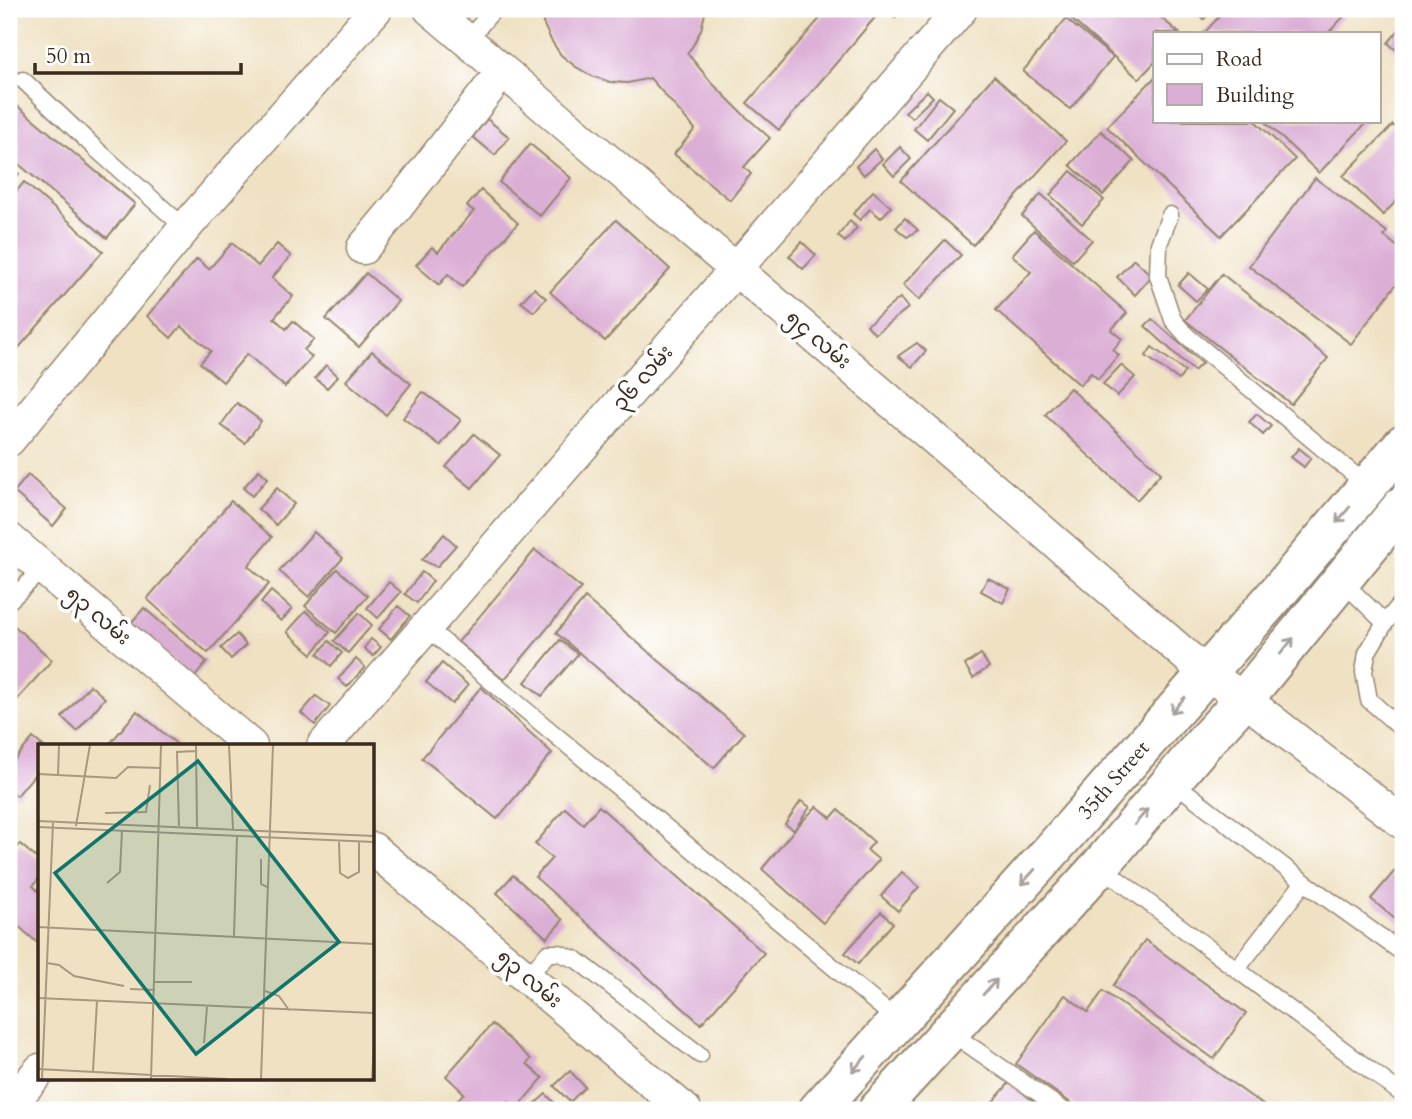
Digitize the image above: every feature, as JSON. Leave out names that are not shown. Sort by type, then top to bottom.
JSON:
[{"type":"main road","name":"35th Street","points":[[818,1110],[1051,851],[1279,591],[1403,444]]},
{"type":"main road","points":[[878,1110],[1100,866],[1244,699],[1403,505]]},
{"type":"street","points":[[9,440],[185,228],[376,9]]},
{"type":"street","name":"၅၄ လမ်း","points":[[430,9],[1206,673],[1244,699],[1403,823]]},
{"type":"street","name":"၃၆ လမ်း","points":[[325,744],[961,9]]},
{"type":"street","points":[[363,247],[502,72]]},
{"type":"street","name":"၅၃ လမ်း","points":[[9,539],[249,744]]},
{"type":"street","name":"၅၃ လမ်း","points":[[374,850],[685,1110]]},
{"type":"street","points":[[9,1106],[38,1072]]},
{"type":"lane","points":[[467,41],[494,9]]},
{"type":"lane","points":[[23,80],[185,228]]},
{"type":"lane","points":[[1170,215],[1159,244],[1158,276],[1173,320],[1187,336],[1368,486]]},
{"type":"lane","points":[[9,601],[43,569]]},
{"type":"lane","points":[[1341,580],[1385,622]]},
{"type":"lane","points":[[1403,601],[1385,622],[1367,653],[1364,672],[1369,700],[1403,730]]},
{"type":"lane","points":[[426,627],[898,1021]]},
{"type":"lane","points":[[1172,781],[1304,882],[1403,953]]},
{"type":"lane","points":[[1100,866],[1403,1095]]},
{"type":"lane","points":[[1237,969],[1304,882]]},
{"type":"lane","points":[[527,978],[548,953],[559,953],[577,960],[700,1055]]},
{"type":"lane","points":[[950,1032],[1062,1110]]},
{"type":"building","points":[[541,9],[706,9],[701,30],[687,53],[711,82],[770,138],[744,167],[751,174],[730,200],[674,154],[695,129],[650,78],[628,83],[610,82],[576,67],[561,55],[551,40],[543,23]]},
{"type":"building","points":[[828,9],[872,9],[878,14],[779,130],[747,103]]},
{"type":"building","points":[[884,9],[902,9],[895,18]]},
{"type":"building","points":[[1060,9],[1151,9],[1178,32],[1153,32],[1153,64],[1139,79]]},
{"type":"building","points":[[1193,9],[1213,9],[1204,19]]},
{"type":"building","points":[[1226,9],[1351,9],[1329,32],[1205,32]]},
{"type":"building","points":[[1066,19],[1113,57],[1070,109],[1023,71]]},
{"type":"building","points":[[1403,25],[1403,56],[1388,43]]},
{"type":"building","points":[[994,76],[1066,141],[973,245],[901,181]]},
{"type":"building","points":[[1153,79],[1153,122],[1256,122],[1295,159],[1221,236],[1107,127]]},
{"type":"building","points":[[927,91],[933,97],[912,118],[905,112]]},
{"type":"building","points":[[939,97],[953,108],[927,140],[914,129]]},
{"type":"building","points":[[9,99],[135,204],[107,238],[9,156]]},
{"type":"building","points":[[487,119],[509,137],[495,155],[473,137]]},
{"type":"building","points":[[1265,122],[1367,122],[1319,173]]},
{"type":"building","points":[[1393,125],[1403,135],[1403,194],[1383,215],[1343,176]]},
{"type":"building","points":[[1101,131],[1134,161],[1103,195],[1070,165]]},
{"type":"building","points":[[530,144],[571,178],[540,216],[499,182]]},
{"type":"building","points":[[900,147],[911,159],[894,176],[883,164]]},
{"type":"building","points":[[874,149],[882,159],[864,175],[856,166]]},
{"type":"building","points":[[9,166],[19,174],[11,184],[9,182]]},
{"type":"building","points":[[1071,171],[1104,200],[1082,224],[1050,195]]},
{"type":"building","points":[[1315,178],[1387,232],[1384,236],[1403,251],[1403,275],[1351,344],[1249,266]]},
{"type":"building","points":[[24,182],[103,251],[9,359],[9,200]]},
{"type":"building","points":[[481,190],[518,223],[462,287],[448,274],[439,285],[416,265],[432,247],[438,252],[474,211],[467,206]]},
{"type":"building","points":[[873,191],[891,207],[881,218],[870,209],[860,220],[853,214]]},
{"type":"building","points":[[1041,194],[1092,240],[1073,261],[1022,216]]},
{"type":"building","points":[[905,218],[918,230],[907,237],[896,228]]},
{"type":"building","points":[[616,220],[670,269],[605,341],[550,292]]},
{"type":"building","points":[[850,221],[857,228],[845,242],[838,236]]},
{"type":"building","points":[[1034,230],[1127,313],[1111,330],[1122,339],[1113,350],[1119,355],[1098,379],[1091,373],[1080,385],[996,310],[1031,272],[1012,255]]},
{"type":"building","points":[[945,240],[961,255],[919,300],[903,285]]},
{"type":"building","points":[[802,242],[816,255],[803,269],[789,256]]},
{"type":"building","points":[[232,243],[258,266],[277,244],[291,256],[272,278],[293,296],[274,318],[286,329],[293,321],[314,339],[304,350],[312,357],[285,387],[247,354],[223,382],[200,363],[211,351],[181,326],[171,338],[147,316],[197,259],[209,269]]},
{"type":"building","points":[[1134,259],[1152,276],[1135,295],[1117,277]]},
{"type":"building","points":[[366,273],[398,301],[359,347],[326,319]]},
{"type":"building","points":[[1189,273],[1208,289],[1196,301],[1178,285]]},
{"type":"building","points":[[1222,274],[1328,358],[1291,404],[1185,320]]},
{"type":"building","points":[[534,288],[546,298],[534,312],[521,302]]},
{"type":"building","points":[[900,298],[908,308],[875,334],[867,325]]},
{"type":"building","points":[[1152,319],[1202,363],[1194,371],[1145,326]]},
{"type":"building","points":[[917,343],[926,351],[912,367],[898,356]]},
{"type":"building","points":[[1152,347],[1185,371],[1179,380],[1146,356]]},
{"type":"building","points":[[372,351],[411,384],[386,415],[346,381]]},
{"type":"building","points":[[326,365],[338,376],[327,388],[315,378]]},
{"type":"building","points":[[1121,365],[1135,377],[1117,396],[1103,384]]},
{"type":"building","points":[[1070,388],[1161,473],[1137,500],[1045,415]]},
{"type":"building","points":[[423,392],[461,420],[440,446],[403,418]]},
{"type":"building","points":[[237,403],[261,421],[245,443],[221,425]]},
{"type":"building","points":[[1257,414],[1271,426],[1263,435],[1249,422]]},
{"type":"building","points":[[474,434],[500,455],[472,488],[446,467]]},
{"type":"building","points":[[1299,448],[1311,458],[1304,467],[1291,457]]},
{"type":"building","points":[[259,470],[268,478],[252,496],[243,488]]},
{"type":"building","points":[[28,475],[67,509],[53,526],[14,492]]},
{"type":"building","points":[[277,488],[294,504],[276,525],[258,509]]},
{"type":"building","points":[[231,501],[272,537],[248,566],[269,584],[208,653],[147,599]]},
{"type":"building","points":[[314,532],[343,558],[309,597],[279,571]]},
{"type":"building","points":[[444,534],[456,545],[437,567],[422,560]]},
{"type":"building","points":[[535,550],[581,588],[504,680],[458,642]]},
{"type":"building","points":[[337,569],[368,596],[336,633],[305,606]]},
{"type":"building","points":[[422,572],[433,581],[417,603],[405,594]]},
{"type":"building","points":[[988,578],[1010,589],[1003,603],[981,591]]},
{"type":"building","points":[[389,582],[401,592],[378,618],[367,608]]},
{"type":"building","points":[[271,591],[292,609],[281,621],[261,603]]},
{"type":"building","points":[[585,598],[744,733],[714,768],[556,633]]},
{"type":"building","points":[[398,606],[410,616],[391,639],[379,629]]},
{"type":"building","points":[[144,608],[207,662],[194,678],[130,624]]},
{"type":"building","points":[[306,611],[330,632],[312,654],[287,632]]},
{"type":"building","points":[[359,613],[372,625],[348,653],[334,641]]},
{"type":"building","points":[[9,621],[52,660],[9,709]]},
{"type":"building","points":[[237,634],[246,645],[231,659],[221,648]]},
{"type":"building","points":[[371,639],[381,647],[373,656],[364,648]]},
{"type":"building","points":[[560,640],[578,654],[542,696],[525,682]]},
{"type":"building","points":[[329,641],[342,653],[331,666],[318,654]]},
{"type":"building","points":[[981,654],[989,667],[973,678],[965,665]]},
{"type":"building","points":[[356,659],[365,667],[347,687],[338,679]]},
{"type":"building","points":[[442,663],[468,685],[452,704],[426,682]]},
{"type":"building","points":[[90,685],[105,698],[77,731],[62,717]]},
{"type":"building","points":[[481,687],[552,753],[497,819],[422,758]]},
{"type":"building","points":[[316,696],[330,706],[315,725],[301,713]]},
{"type":"building","points":[[137,711],[177,744],[110,744]]},
{"type":"building","points":[[33,738],[40,744],[38,744],[38,770],[17,796],[9,790],[9,766]]},
{"type":"building","points":[[801,801],[810,807],[794,830],[785,824]]},
{"type":"building","points":[[599,806],[764,953],[701,1024],[535,877],[552,858],[535,844],[565,808],[583,824]]},
{"type":"building","points":[[817,806],[831,818],[838,810],[874,842],[867,850],[879,860],[823,923],[762,869]]},
{"type":"building","points":[[20,844],[38,859],[38,880],[33,886],[38,891],[38,943],[9,918],[9,858]]},
{"type":"building","points":[[1398,867],[1403,871],[1403,945],[1392,935],[1401,924],[1371,899]]},
{"type":"building","points":[[902,872],[919,887],[898,911],[881,896]]},
{"type":"building","points":[[513,875],[563,920],[547,938],[497,893]]},
{"type":"building","points":[[881,912],[893,923],[858,964],[845,953]]},
{"type":"building","points":[[1145,940],[1246,1013],[1214,1059],[1113,986]]},
{"type":"building","points":[[1103,991],[1270,1110],[1081,1110],[1016,1064],[1065,995],[1088,1012]]},
{"type":"building","points":[[492,1024],[531,1059],[527,1064],[543,1078],[516,1109],[509,1102],[502,1110],[493,1110],[489,1106],[485,1110],[481,1107],[478,1110],[448,1110],[464,1093],[446,1076]]},
{"type":"building","points":[[570,1071],[585,1087],[570,1102],[554,1086]]},
{"type":"building","points":[[1010,1082],[1044,1110],[986,1110]]},
{"type":"building","points":[[546,1094],[561,1110],[528,1110]]}]
